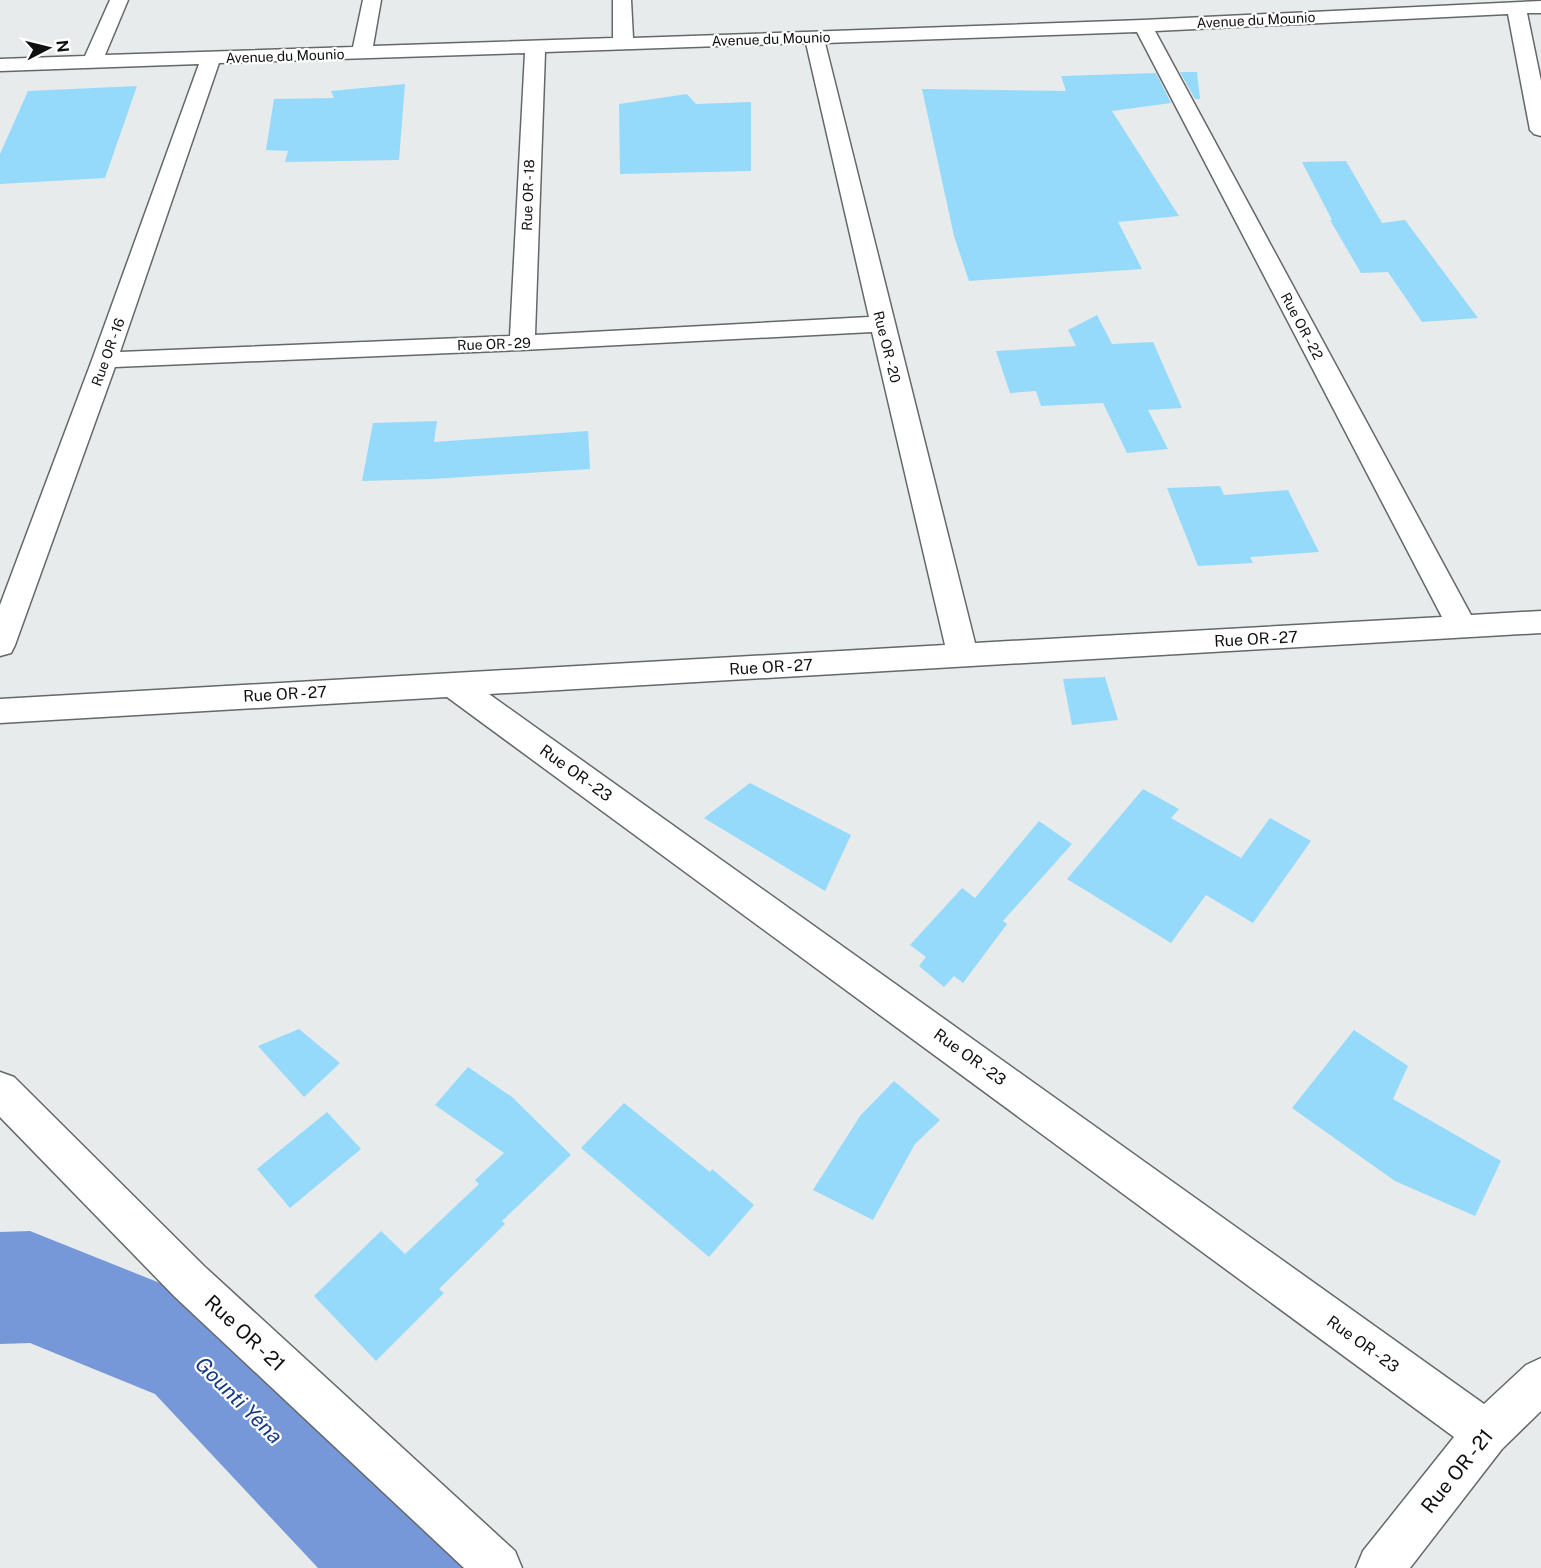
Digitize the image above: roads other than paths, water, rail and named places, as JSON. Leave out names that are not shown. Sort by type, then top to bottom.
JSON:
[{"type":"street","points":[[92,62],[120,0]]},
{"type":"street","points":[[362,53],[372,0]]},
{"type":"street","points":[[622,0],[624,44]]},
{"type":"street","name":"Avenue du Mounio","points":[[0,65],[1143,26],[1190,16],[1411,6],[1541,7]]},
{"type":"street","points":[[1516,8],[1541,130]]},
{"type":"street","name":"Rue OR - 22","points":[[1143,26],[1462,627]]},
{"type":"street","name":"Rue OR - 20","points":[[814,37],[963,657]]},
{"type":"street","name":"Rue OR - 18","points":[[522,343],[535,47]]},
{"type":"street","name":"Rue OR - 16","points":[[0,645],[105,360],[211,58]]},
{"type":"street","name":"Rue OR - 29","points":[[105,360],[522,343],[882,324]]},
{"type":"street","name":"Rue OR - 27","points":[[0,711],[1541,622]]},
{"type":"street","name":"Rue OR - 23","points":[[453,685],[1486,1433]]},
{"type":"street","name":"Rue OR - 21","points":[[0,1090],[189,1281],[498,1568]]},
{"type":"street","name":"Rue OR - 21","points":[[1380,1568],[1486,1433],[1541,1380]]},
{"type":"waterway","name":"Gounti Yéna","points":[[0,1288],[30,1287],[195,1353],[403,1568]]}]
